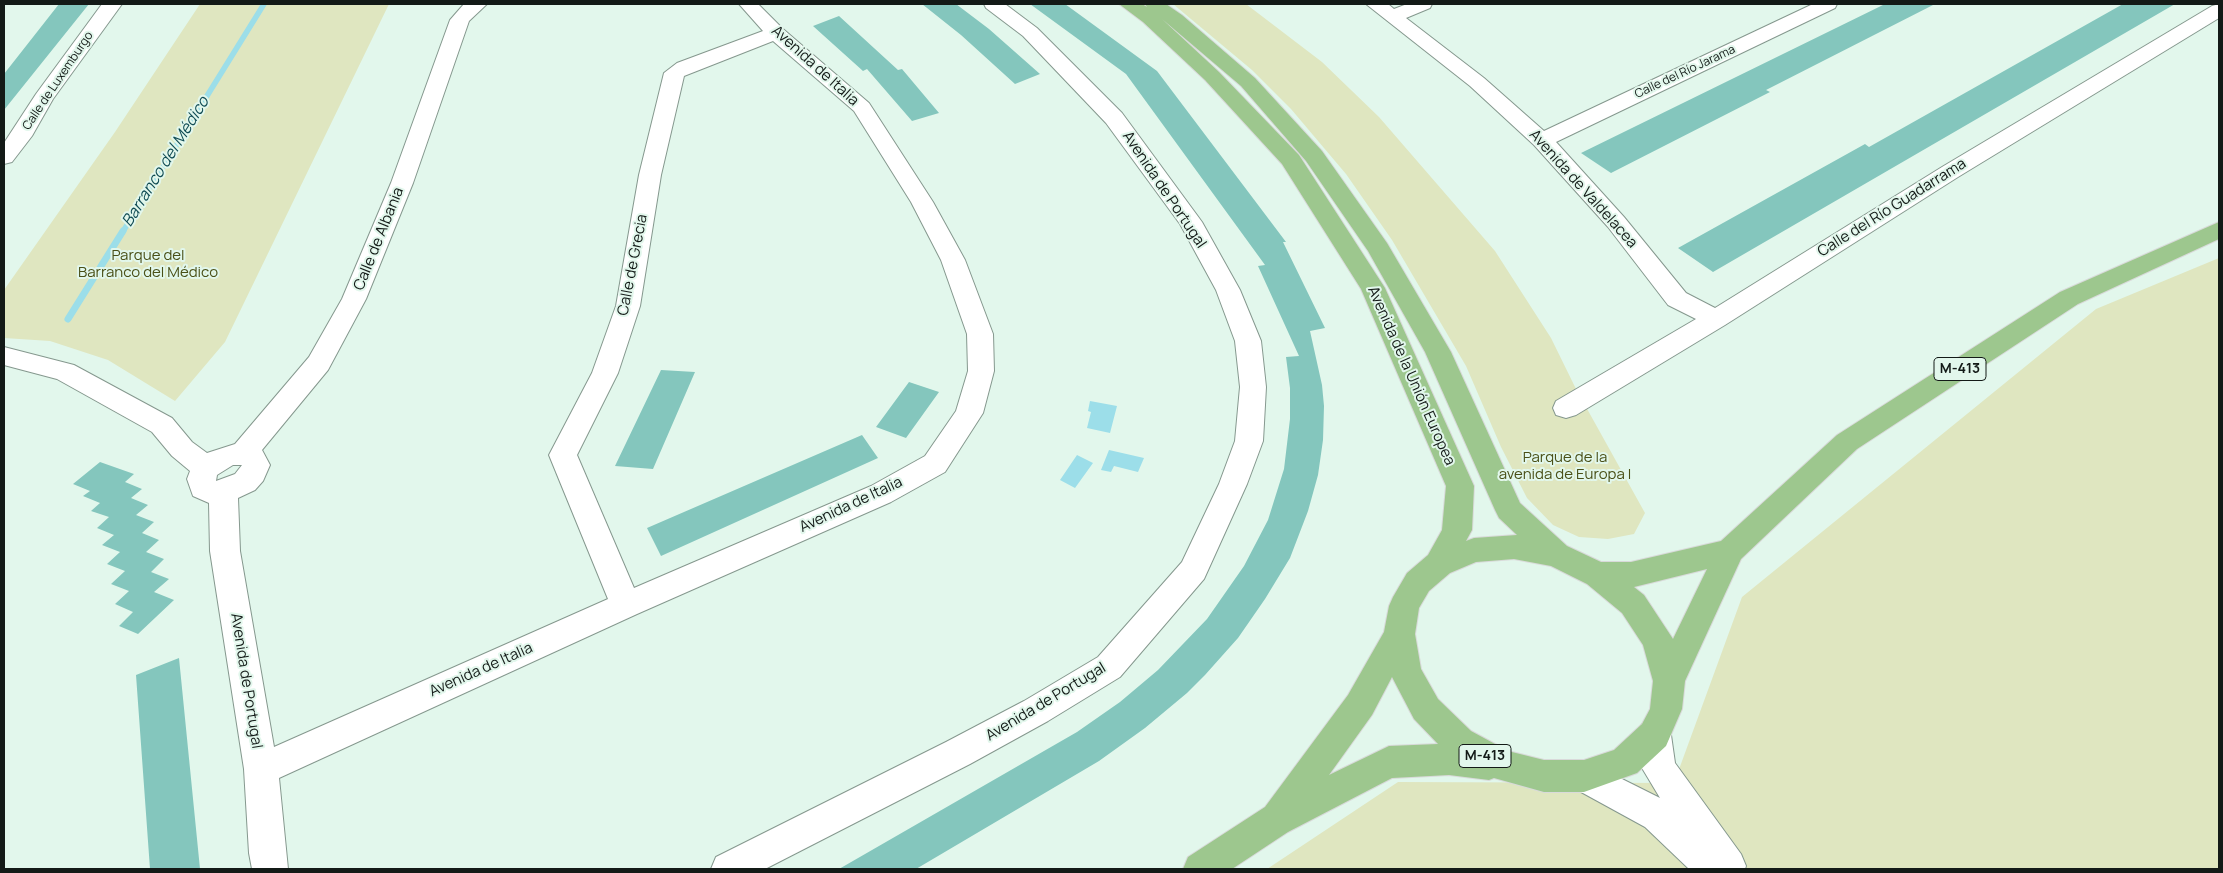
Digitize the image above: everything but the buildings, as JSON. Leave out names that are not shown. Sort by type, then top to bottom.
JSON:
[{"type":"main road","name":"Avenida de la Unión Europea","points":[[1129,4],[1150,18],[1212,76],[1291,160],[1374,288],[1460,486],[1457,530],[1439,564]]},
{"type":"main road","name":"Avenida de la Unión Europea","points":[[1154,4],[1175,19],[1248,82],[1314,156],[1379,249],[1438,352],[1509,510],[1556,555]]},
{"type":"main road","name":"M-413","points":[[1201,869],[1276,820],[1389,762],[1449,759],[1502,765],[1544,776],[1584,776],[1625,762],[1654,735],[1666,709],[1669,681],[1730,551],[1855,437],[2069,298],[2219,230]]},
{"type":"main road","name":"M-413","points":[[1276,820],[1360,705],[1399,634],[1404,606],[1418,582],[1439,564],[1474,550],[1514,547],[1556,555],[1598,575],[1633,604],[1653,633],[1658,641],[1669,681]]},
{"type":"main road","name":"M-413","points":[[1598,575],[1631,575],[1730,551]]},
{"type":"main road","name":"M-413","points":[[1399,634],[1405,671],[1426,709],[1459,742],[1502,765]]},
{"type":"street","name":"Calle de Luxemburgo","points":[[4,157],[24,132],[43,98],[112,4]]},
{"type":"street","name":"Calle de Albania","points":[[215,480],[216,461],[230,455],[243,454],[319,363],[354,299],[402,183],[460,20],[472,6],[477,4]]},
{"type":"street","name":"Avenida de Italia","points":[[261,769],[626,605],[881,494],[935,464],[969,413],[981,371],[980,334],[953,260],[922,202],[862,107],[776,33],[748,4]]},
{"type":"street","name":"Avenida de Portugal","points":[[729,869],[958,753],[1036,711],[1109,666],[1193,570],[1233,484],[1249,441],[1253,388],[1248,341],[1228,290],[1190,222],[1114,118],[1030,32],[993,4]]},
{"type":"street","points":[[1385,10],[1423,4]]},
{"type":"street","name":"Calle del Río Jarama","points":[[1542,140],[1828,4]]},
{"type":"street","name":"Avenida de Valdelacea","points":[[1385,10],[1477,82],[1542,140],[1616,222],[1677,299],[1716,319]]},
{"type":"street","name":"Calle del Río Guadarrama","points":[[1566,408],[1716,319],[1950,172],[2219,10]]},
{"type":"street","name":"Calle de Grecia","points":[[626,605],[563,455],[605,374],[628,306],[650,175],[674,73],[684,67],[776,33]]},
{"type":"street","points":[[4,356],[65,372],[162,425],[182,449],[215,480]]},
{"type":"street","name":"Avenida de Portugal","points":[[215,480],[261,769],[267,853],[270,869]]},
{"type":"street","points":[[1654,735],[1659,768],[1730,869]]},
{"type":"street","points":[[1584,776],[1657,815],[1714,869]]},
{"type":"green space","name":"Parque del Barranco del Médico","points":[[200,4],[389,4],[225,342],[175,401],[108,360],[50,341],[4,338],[4,290],[115,132]]},
{"type":"green space","name":"Parque de la avenida de Europa I","points":[[1173,4],[1246,4],[1322,62],[1379,117],[1495,251],[1551,338],[1576,389],[1645,513],[1634,534],[1608,539],[1579,537],[1553,525],[1527,498],[1501,447],[1466,366],[1392,240],[1346,174],[1291,109],[1252,70]]},
{"type":"green space","points":[[2219,258],[2219,869],[1267,869],[1398,782],[1674,783],[1742,597],[2096,309]]},
{"type":"water","points":[[1090,401],[1117,406],[1110,433],[1087,428],[1091,412],[1088,411]]},
{"type":"water","points":[[1109,450],[1144,458],[1138,472],[1114,466],[1111,472],[1101,470]]},
{"type":"water","points":[[1077,455],[1093,463],[1075,488],[1060,480]]},
{"type":"waterway","name":"Barranco del Médico","points":[[122,233],[264,4]]},
{"type":"waterway","name":"Barranco del Médico","points":[[68,319],[123,231]]}]
